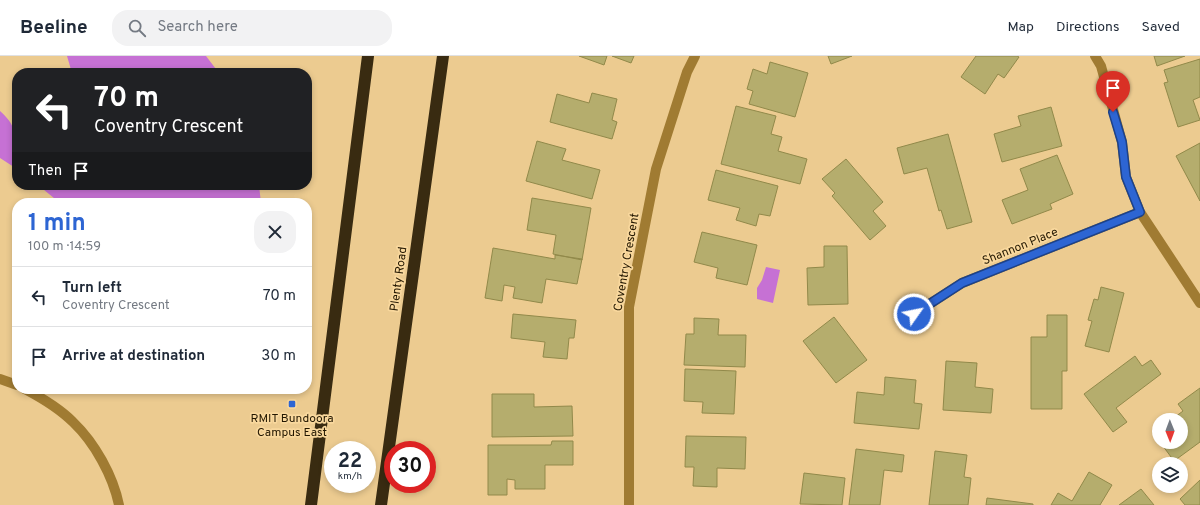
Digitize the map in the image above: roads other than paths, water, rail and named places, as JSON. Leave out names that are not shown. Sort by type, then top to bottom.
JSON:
[{"type":"highway","points":[[311,505],[368,56]]},
{"type":"highway","name":"Plenty Road","points":[[381,505],[443,56]]},
{"type":"street","name":"Coventry Crescent","points":[[629,505],[629,307],[656,170],[687,72],[695,56]]},
{"type":"street","points":[[1095,56],[1101,66],[1122,142],[1126,177],[1140,212],[1200,303]]},
{"type":"street","name":"Shannon Place","points":[[914,314],[962,283],[1140,212]]},
{"type":"street","points":[[0,379],[12,383]]},
{"type":"street","points":[[34,394],[44,399],[73,422],[95,449],[109,473],[119,505]]},
{"type":"place","name":"RMIT Bundoora Campus East","points":[[292,404]]}]
